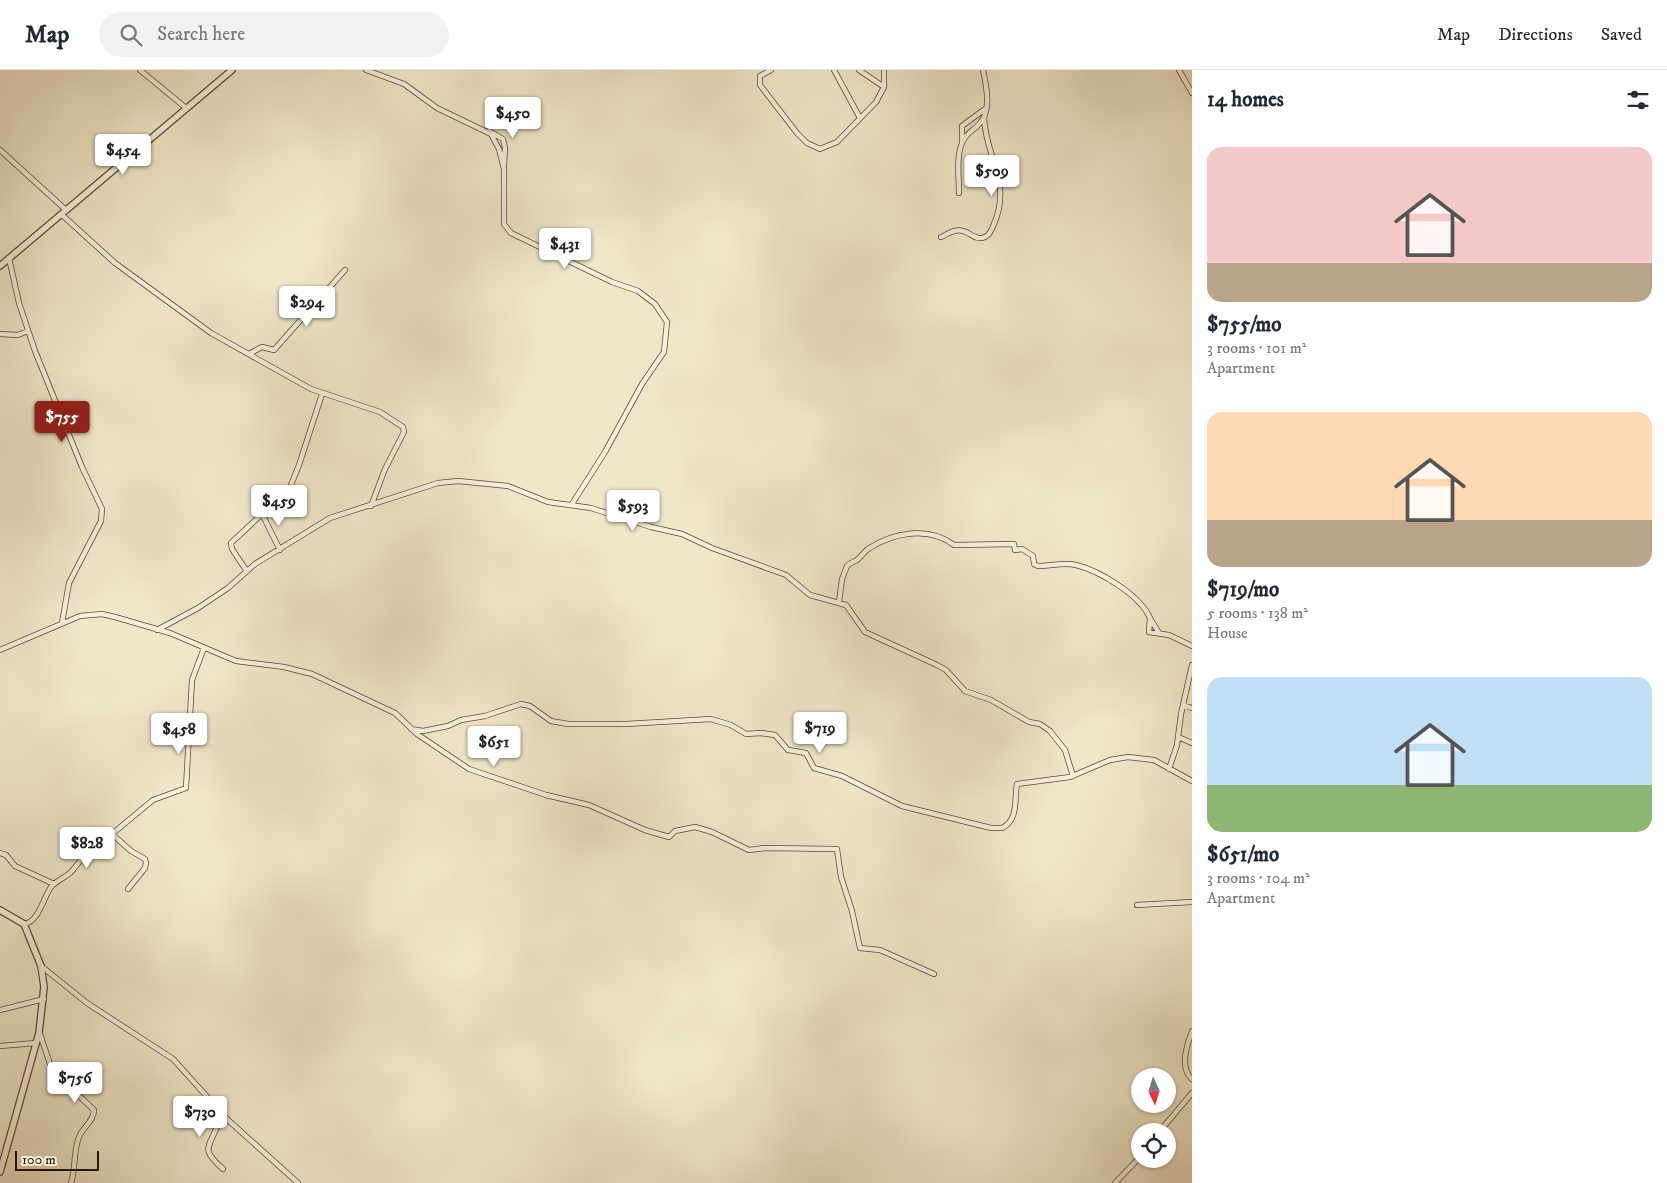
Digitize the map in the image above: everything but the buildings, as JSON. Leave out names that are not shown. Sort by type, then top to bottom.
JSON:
[{"type":"street","points":[[140,70],[186,108]]},
{"type":"street","points":[[0,266],[232,70]]},
{"type":"street","points":[[366,70],[404,84],[437,108],[502,139],[505,148],[503,216],[507,229],[520,238],[612,282],[642,294],[661,310],[667,322],[664,352],[642,384],[606,452],[572,504]]},
{"type":"street","points":[[772,70],[760,76],[760,85],[791,126],[807,143],[820,149],[833,145],[880,96],[884,87],[884,70]]},
{"type":"street","points":[[834,70],[860,118]]},
{"type":"street","points":[[859,70],[884,87]]},
{"type":"street","points":[[941,237],[956,230],[963,231],[974,237],[984,237],[989,234],[997,217],[1002,198],[985,135],[984,118],[987,93],[983,70]]},
{"type":"street","points":[[1179,70],[1192,93]]},
{"type":"street","points":[[959,193],[962,126],[986,108]]},
{"type":"street","points":[[962,144],[967,132],[981,123],[984,118]]},
{"type":"street","points":[[0,150],[115,263],[196,324],[263,364],[322,394],[380,412],[405,430],[385,469],[370,506]]},
{"type":"street","points":[[9,258],[19,303],[28,330],[82,467],[102,509],[100,521],[69,583],[62,624]]},
{"type":"street","points":[[249,354],[262,347],[274,350],[345,270]]},
{"type":"street","points":[[0,334],[18,335],[28,330]]},
{"type":"street","points":[[246,570],[232,549],[231,542],[262,514],[285,500],[299,465],[322,394]]},
{"type":"street","points":[[158,630],[198,608],[228,588],[246,570],[330,518],[438,484],[465,481],[508,486],[548,502],[572,504],[682,534],[712,548],[726,551],[786,575],[810,595],[846,604],[865,632],[942,667],[965,691],[991,700],[1029,722],[1045,726],[1056,736],[1065,750],[1073,776]]},
{"type":"street","points":[[262,514],[280,550]]},
{"type":"street","points":[[839,602],[842,580],[847,566],[869,549],[890,538],[913,532],[943,537],[954,545],[1014,544],[1016,550],[1022,550],[1033,556],[1034,564],[1038,566],[1069,564],[1084,568],[1119,585],[1139,601],[1159,633]]},
{"type":"street","points":[[0,650],[80,616],[102,614],[158,630],[236,661],[284,667],[312,674],[396,713],[411,729],[468,769],[530,790],[597,808],[652,833],[669,837],[675,831],[695,827],[712,832],[749,850],[772,848],[838,849],[841,877],[852,911],[860,948],[880,950],[934,974]]},
{"type":"street","points":[[1151,620],[1147,630],[1169,635],[1192,646]]},
{"type":"street","points":[[24,924],[32,920],[54,884],[71,873],[101,838],[112,834],[153,800],[186,788],[192,680],[204,648]]},
{"type":"street","points":[[1169,769],[1178,737],[1192,665]]},
{"type":"street","points":[[411,729],[428,730],[448,726],[461,720],[485,716],[521,704],[530,706],[551,722],[568,724],[626,724],[710,718],[727,723],[746,734],[761,733],[775,735],[788,750],[806,752],[812,759],[814,768],[842,776],[902,806],[992,828],[1002,828],[1011,821],[1018,797],[1018,784],[1039,783],[1073,776],[1119,758],[1154,760],[1192,781]]},
{"type":"street","points":[[1183,706],[1192,708]]},
{"type":"street","points":[[1178,737],[1192,742]]},
{"type":"street","points":[[112,834],[131,851],[145,859],[145,868],[128,889]]},
{"type":"street","points":[[0,853],[6,855],[15,866],[54,884]]},
{"type":"street","points":[[1137,905],[1192,902]]},
{"type":"street","points":[[0,910],[24,924],[42,966],[44,999],[39,1033],[0,1172]]},
{"type":"street","points":[[42,966],[87,1003],[174,1059],[206,1096],[298,1183]]},
{"type":"street","points":[[0,1010],[44,999]]},
{"type":"street","points":[[1192,1031],[1185,1065],[1187,1075],[1192,1079]]},
{"type":"street","points":[[39,1033],[46,1058],[52,1070],[94,1110],[94,1115],[80,1135],[76,1148],[71,1183]]},
{"type":"street","points":[[0,1046],[36,1043]]},
{"type":"street","points":[[1167,1123],[1192,1093]]},
{"type":"street","points":[[206,1096],[217,1127],[207,1148],[208,1154],[223,1169]]},
{"type":"street","points":[[1115,1183],[1131,1166]]}]
